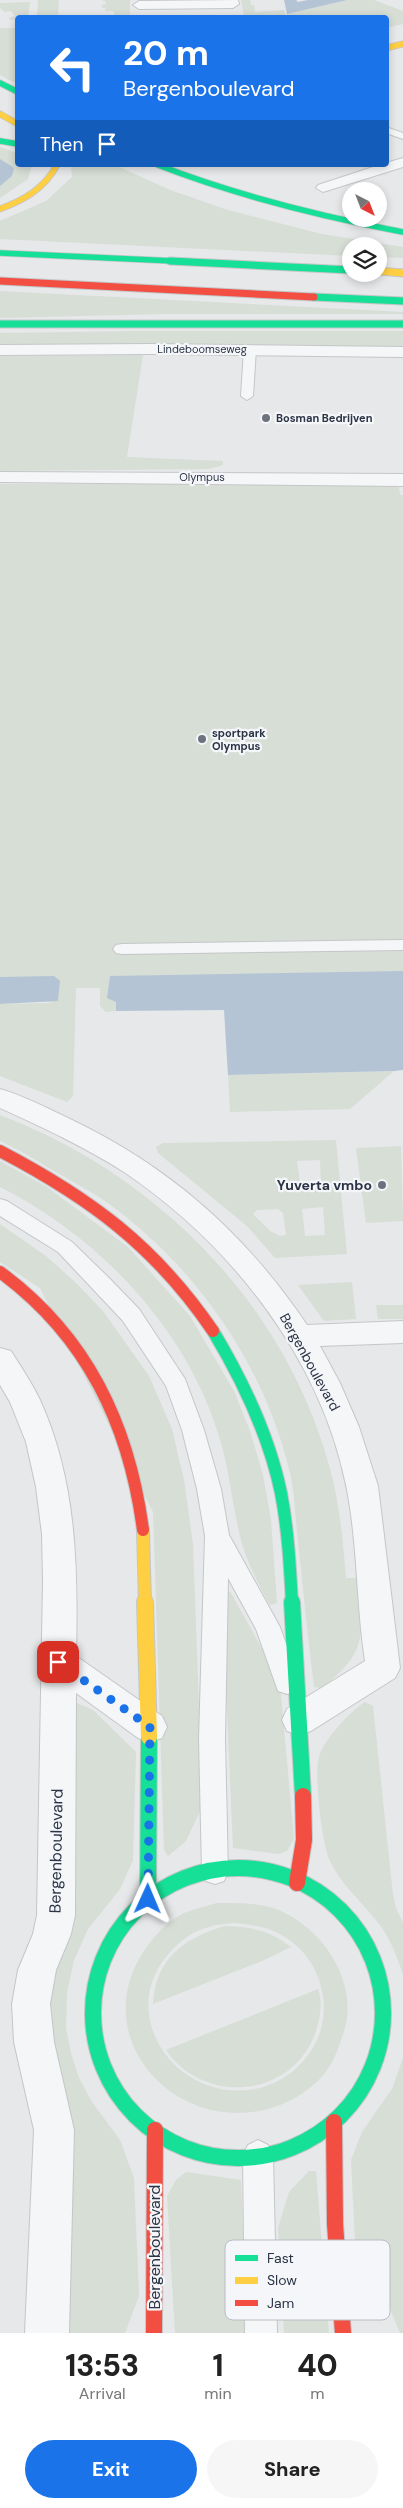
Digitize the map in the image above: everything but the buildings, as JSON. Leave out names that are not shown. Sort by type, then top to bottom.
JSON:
[{"type":"main road","points":[[389,47],[403,44]]},
{"type":"main road","points":[[0,83],[15,90]]},
{"type":"main road","points":[[3,109],[15,121]]},
{"type":"main road","points":[[0,127],[15,124]]},
{"type":"main road","points":[[0,141],[15,144]]},
{"type":"main road","points":[[0,209],[31,196],[43,188],[51,178],[56,167]]},
{"type":"main road","points":[[163,167],[210,186],[259,202],[337,220],[403,232]]},
{"type":"main road","points":[[0,253],[342,270]]},
{"type":"main road","points":[[387,271],[403,272]]},
{"type":"main road","points":[[0,281],[403,301]]},
{"type":"main road","points":[[0,324],[403,324]]},
{"type":"main road","points":[[0,1151],[55,1180],[98,1209],[138,1242],[174,1278],[226,1348],[246,1387],[260,1421],[276,1473],[285,1519],[305,1839],[303,1861],[297,1883]]},
{"type":"main road","points":[[0,1272],[35,1300],[65,1332],[84,1359],[124,1442],[136,1483],[143,1524],[150,1727],[148,1899]]},
{"type":"main road","points":[[215,1872],[260,1872],[297,1883],[330,1902],[356,1928],[376,1959],[385,1997],[385,2036],[373,2074],[350,2107],[318,2134],[279,2150],[258,2154],[236,2155],[194,2149],[155,2130],[124,2103],[104,2073],[92,2040],[90,2006],[95,1972],[109,1941],[129,1915],[148,1899],[186,1879],[215,1872]]},
{"type":"main road","points":[[334,2122],[336,2240]]},
{"type":"main road","name":"Bergenboulevard","points":[[154,2333],[155,2130]]},
{"type":"main road","points":[[342,2320],[343,2333]]},
{"type":"street","points":[[139,15],[139,2],[233,4],[232,0]]},
{"type":"street","points":[[389,167],[403,162]]},
{"type":"street","points":[[323,188],[388,167]]},
{"type":"street","name":"Lindeboomseweg","points":[[0,350],[403,352]]},
{"type":"street","name":"Olympus","points":[[0,477],[403,480]]},
{"type":"street","name":"Bergenboulevard","points":[[0,1098],[100,1145],[170,1191],[231,1247],[277,1302],[323,1379],[340,1415],[359,1475],[368,1534],[374,1608],[383,1668],[299,1720]]},
{"type":"street","points":[[298,1336],[403,1332]]},
{"type":"street","name":"Bergenboulevard","points":[[0,1359],[13,1376],[40,1434],[54,1495],[61,1583],[58,1662],[56,1915],[52,1934],[37,1970],[31,2004],[34,2042],[54,2130],[47,2333]]},
{"type":"street","points":[[58,1662],[150,1727]]},
{"type":"lane","points":[[389,131],[403,136]]},
{"type":"lane","points":[[246,396],[250,350]]},
{"type":"lane","points":[[122,949],[403,944]]},
{"type":"lane","points":[[0,1206],[22,1218],[71,1253],[131,1315],[157,1352],[176,1385],[194,1430],[209,1489],[217,1536],[212,1739],[215,1872]]},
{"type":"lane","points":[[217,1536],[268,1627],[299,1720]]},
{"type":"lane","points":[[258,2154],[259,2240]]},
{"type":"lane","points":[[261,2320],[261,2333]]},
{"type":"shaded area","points":[[38,0],[59,0],[58,15],[37,15]]},
{"type":"shaded area","points":[[102,0],[130,0],[130,15],[114,15],[114,11],[106,11],[105,8],[102,8],[102,5],[106,4]]},
{"type":"shaded area","points":[[241,0],[250,0],[251,5],[254,5],[255,12],[284,10],[285,15],[244,15]]},
{"type":"shaded area","points":[[347,0],[374,0],[403,11],[403,24],[389,27],[389,15],[287,15]]},
{"type":"shaded area","points":[[30,2],[28,15],[15,16],[11,11],[5,12],[0,8],[0,3]]},
{"type":"shaded area","points":[[0,28],[15,28],[15,83],[0,75]]},
{"type":"shaded area","points":[[0,147],[15,152],[15,167],[31,167],[28,179],[0,198]]},
{"type":"shaded area","points":[[71,167],[119,167],[170,190],[228,210],[322,234],[342,237],[342,256],[0,239],[0,221],[46,201],[72,177]]},
{"type":"shaded area","points":[[387,244],[403,247],[403,258],[387,257]]},
{"type":"shaded area","points":[[0,291],[403,312],[403,314],[164,314],[0,318]]},
{"type":"shaded area","points":[[403,331],[403,347],[151,344],[0,346],[0,333]]},
{"type":"shaded area","points":[[143,355],[127,457],[223,461],[223,465],[209,469],[0,471],[0,356]]},
{"type":"shaded area","name":"sportpark Olympus","points":[[293,483],[399,487],[400,495],[403,495],[403,983],[116,1002],[116,1011],[106,1012],[100,1006],[100,988],[76,988],[73,1096],[67,1102],[0,1076],[0,1004],[53,1003],[0,990],[0,484]]},
{"type":"shaded area","points":[[394,1071],[350,1109],[230,1112],[228,1075]]},
{"type":"shaded area","points":[[0,1115],[58,1141],[112,1173],[162,1210],[208,1253],[248,1301],[282,1353],[310,1409],[330,1469],[339,1510],[346,1578],[360,1578],[362,1613],[360,1640],[348,1663],[321,1688],[314,1687],[294,1496],[289,1469],[277,1430],[262,1392],[244,1355],[222,1320],[197,1287],[140,1228],[97,1196],[0,1141]]},
{"type":"shaded area","points":[[336,1140],[347,1254],[275,1258],[247,1226],[158,1153],[156,1147],[163,1143]],"holes":[[[320,1160],[321,1182],[300,1183],[297,1161]],[[323,1207],[325,1235],[305,1236],[302,1209]],[[278,1209],[283,1213],[286,1235],[280,1236],[270,1231],[253,1214],[257,1210]]]},
{"type":"shaded area","points":[[401,1146],[403,1221],[366,1223],[356,1148]]},
{"type":"shaded area","points":[[0,1161],[47,1187],[128,1247],[190,1316],[234,1391],[250,1431],[263,1475],[271,1520],[277,1603],[270,1605],[247,1559],[242,1544],[218,1433],[203,1394],[184,1357],[160,1322],[133,1289],[103,1258],[71,1231],[36,1207],[0,1187]]},
{"type":"shaded area","points":[[0,1224],[46,1256],[103,1311],[149,1376],[172,1429],[184,1480],[193,1544],[201,1763],[200,1811],[186,1841],[168,1856],[164,1850],[153,1512],[40,1288],[0,1262]]},
{"type":"shaded area","points":[[352,1282],[356,1319],[324,1321],[298,1285]]},
{"type":"shaded area","points":[[376,1305],[403,1305],[403,1319],[378,1319]]},
{"type":"shaded area","points":[[228,1591],[231,1593],[265,1654],[281,1695],[294,1839],[287,1851],[278,1854],[233,1848],[222,1596]]},
{"type":"shaded area","points":[[365,1702],[373,1706],[393,1895],[396,1908],[403,1923],[403,1975],[385,1932],[335,1871],[328,1855],[322,1827],[318,1794],[319,1757],[326,1743],[338,1727]]},
{"type":"shaded area","points":[[77,1703],[93,1710],[136,1752],[133,1860],[120,1889],[88,1929],[74,1960],[67,1993],[66,2028],[79,2078],[92,2102],[120,2140],[134,2178],[139,2296],[125,2333],[67,2333],[54,2059],[49,2010],[74,1705]]},
{"type":"shaded area","points":[[217,1903],[253,1904],[270,1907],[287,1914],[316,1936],[328,1950],[344,1983],[347,2019],[340,2044],[332,2062],[319,2080],[310,2088],[291,2100],[270,2109],[225,2112],[194,2104],[167,2089],[146,2067],[131,2041],[126,2011],[130,1980],[146,1948],[163,1928],[178,1916]],"holes":[[[235,1923],[273,1931],[297,1946],[315,1970],[323,1998],[324,2013],[316,2042],[305,2059],[291,2073],[265,2087],[226,2090],[199,2082],[177,2067],[160,2047],[151,2023],[149,1998],[156,1972],[181,1941],[204,1928]]]},
{"type":"shaded area","points":[[225,1926],[260,1930],[291,1947],[262,1961],[153,2004],[159,1975],[174,1953],[197,1937]]},
{"type":"shaded area","points":[[318,1989],[321,2005],[319,2021],[305,2053],[289,2070],[269,2081],[247,2087],[225,2086],[203,2080],[183,2068],[166,2050]]},
{"type":"shaded area","points":[[403,2058],[403,2333],[400,2333],[390,2308],[390,2240],[355,2240],[351,2160],[362,2132],[392,2089]]},
{"type":"shaded area","points":[[309,2171],[316,2171],[322,2240],[279,2240],[278,2228],[289,2192]]},
{"type":"shaded area","points":[[186,2172],[241,2180],[243,2240],[225,2240],[225,2320],[246,2320],[247,2333],[175,2333],[167,2196],[176,2180]]},
{"type":"shaded area","points":[[283,2320],[328,2320],[329,2333],[284,2333]]},
{"type":"water","points":[[284,0],[296,0],[298,2],[308,0],[347,0],[287,14]]},
{"type":"water","points":[[0,159],[14,168],[12,176],[0,186]]},
{"type":"water","points":[[403,971],[403,1070],[394,1071],[228,1075],[224,1010],[116,1011],[116,1002],[107,998],[110,976]]},
{"type":"water","points":[[54,976],[60,981],[58,1001],[0,1004],[0,977]]},
{"type":"traffic: fast","points":[[0,83],[15,90]]},
{"type":"traffic: fast","points":[[0,141],[15,144]]},
{"type":"traffic: fast","points":[[163,167],[218,187],[279,205],[340,220],[403,232]]},
{"type":"traffic: fast","points":[[0,253],[342,270]]},
{"type":"traffic: fast","points":[[314,297],[403,301]]},
{"type":"traffic: fast","points":[[0,324],[403,324]]},
{"type":"traffic: fast","points":[[213,1331],[236,1370],[259,1420],[281,1492],[289,1552],[303,1796]]},
{"type":"traffic: fast","points":[[148,1899],[149,1737]]},
{"type":"traffic: fast","points":[[238,1868],[280,1874],[306,1885],[330,1901],[350,1921],[366,1945],[377,1971],[383,2013],[377,2055],[366,2081],[350,2105],[330,2125],[306,2141],[280,2152],[238,2158],[196,2152],[170,2141],[146,2125],[126,2105],[110,2081],[99,2055],[93,2013],[99,1971],[110,1945],[126,1921],[146,1901],[170,1885],[196,1874],[238,1868]]},
{"type":"traffic: slow","points":[[389,47],[403,44]]},
{"type":"traffic: slow","points":[[0,114],[15,122]]},
{"type":"traffic: slow","points":[[0,209],[26,198],[40,188],[56,167]]},
{"type":"traffic: slow","points":[[387,272],[403,273]]},
{"type":"traffic: slow","points":[[143,1530],[149,1737]]},
{"type":"traffic: jam","points":[[0,281],[314,297]]},
{"type":"traffic: jam","points":[[0,1151],[62,1185],[119,1226],[146,1249],[170,1274],[193,1301],[213,1331]]},
{"type":"traffic: jam","points":[[0,1272],[32,1296],[58,1323],[95,1377],[110,1406],[132,1467],[139,1498],[143,1530]]},
{"type":"traffic: jam","points":[[297,1883],[304,1840],[303,1796]]},
{"type":"traffic: jam","points":[[334,2122],[336,2240]]},
{"type":"traffic: jam","points":[[154,2333],[155,2130]]},
{"type":"traffic: jam","points":[[342,2320],[343,2333]]},
{"type":"place","name":"Bosman Bedrijven","points":[[266,418]]},
{"type":"place","name":"sportpark Olympus","points":[[202,739]]},
{"type":"place","name":"Yuverta vmbo","points":[[382,1185]]},
{"type":"route","points":[[58,1662],[150,1727],[148,1899]]}]
